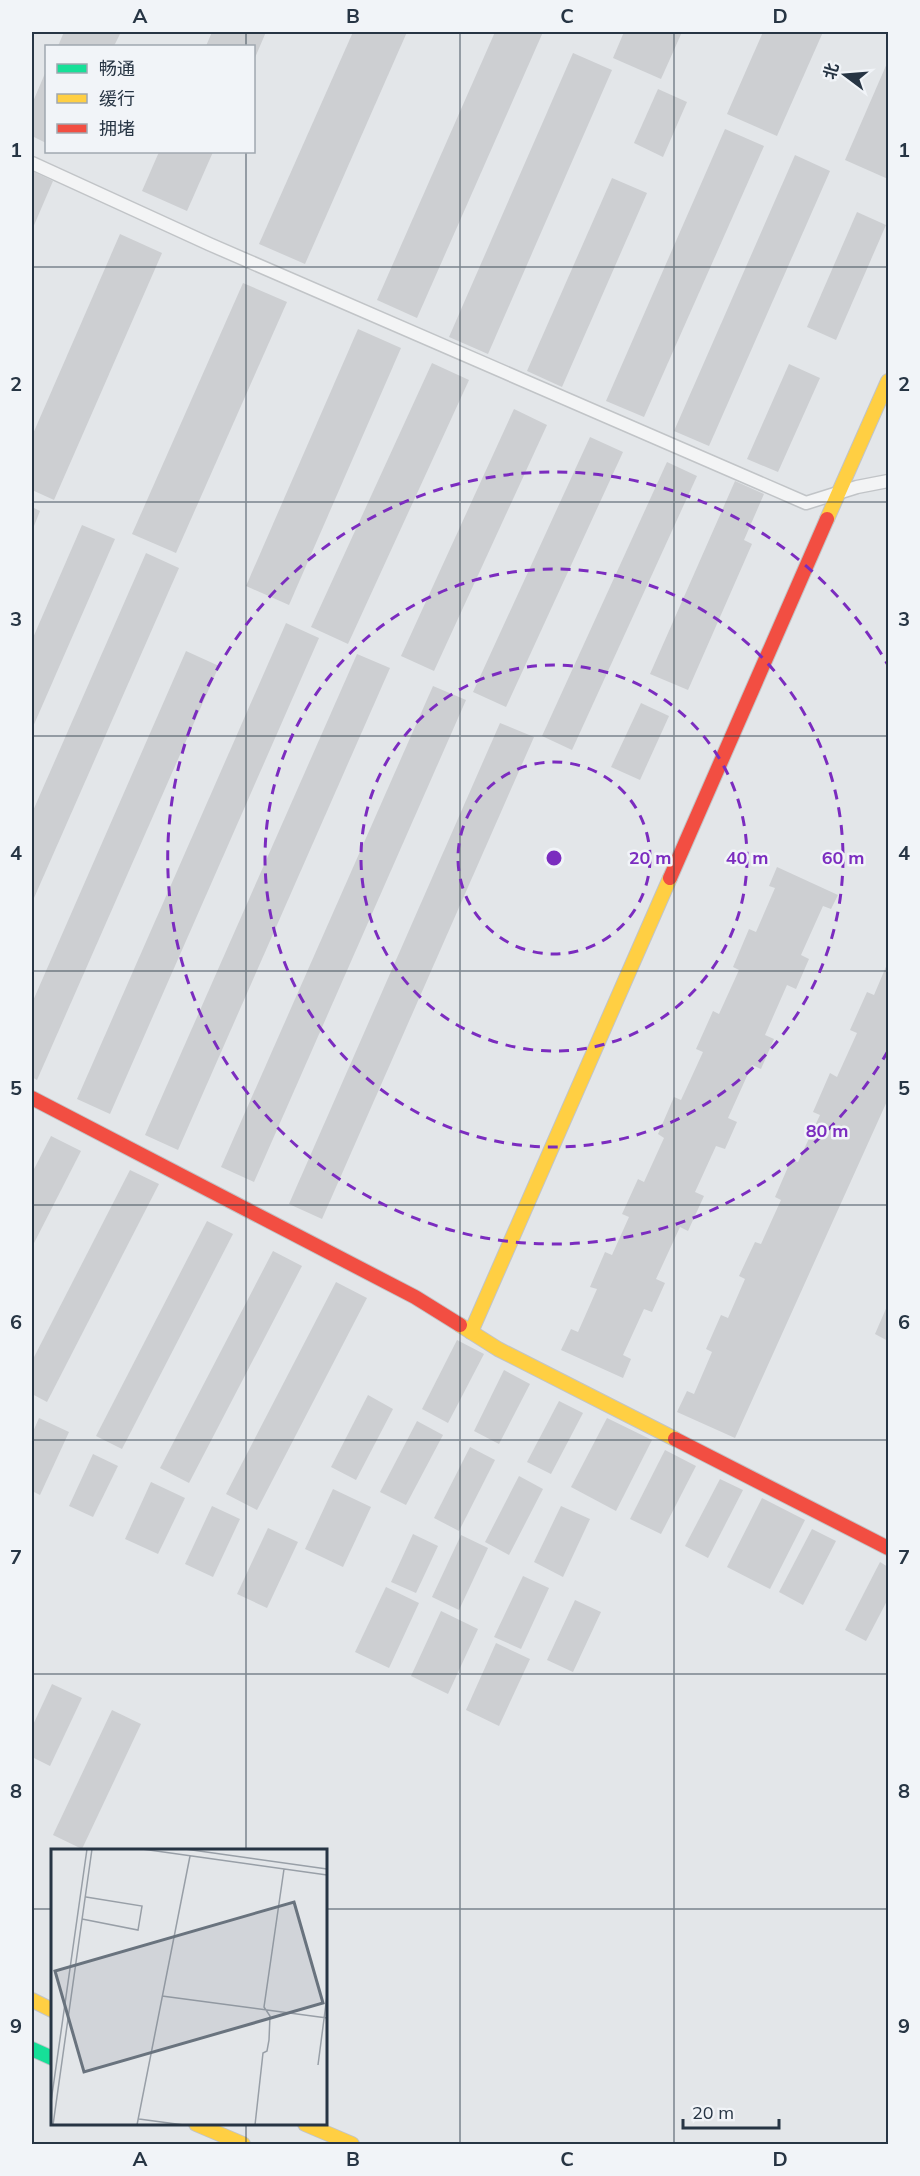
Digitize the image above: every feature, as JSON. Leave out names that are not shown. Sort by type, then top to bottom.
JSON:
[{"type":"main road","points":[[471,1332],[888,381]]},
{"type":"main road","points":[[32,1098],[415,1298],[498,1349],[888,1548]]},
{"type":"main road","points":[[32,2000],[51,2010]]},
{"type":"main road","points":[[32,2049],[51,2058]]},
{"type":"main road","points":[[198,2125],[243,2145]]},
{"type":"main road","points":[[307,2125],[352,2145]]},
{"type":"lane","points":[[32,163],[209,244],[806,503],[840,492],[888,482]]},
{"type":"building","points":[[64,32],[121,32],[114,45],[58,45]]},
{"type":"building","points":[[212,32],[266,32],[255,58],[255,45],[206,45]]},
{"type":"building","points":[[353,32],[407,32],[305,264],[259,244]]},
{"type":"building","points":[[495,32],[543,32],[417,318],[377,300]]},
{"type":"building","points":[[624,32],[682,32],[661,79],[613,58]]},
{"type":"building","points":[[763,32],[823,32],[777,136],[727,114]]},
{"type":"building","points":[[573,53],[612,70],[488,354],[449,337]]},
{"type":"building","points":[[888,61],[888,179],[845,160]]},
{"type":"building","points":[[45,73],[45,142],[32,136],[32,104]]},
{"type":"building","points":[[658,89],[687,102],[663,157],[634,143]]},
{"type":"building","points":[[725,129],[764,146],[644,417],[606,401]]},
{"type":"building","points":[[159,153],[213,153],[187,211],[142,191]]},
{"type":"building","points":[[795,155],[830,171],[709,446],[674,431]]},
{"type":"building","points":[[32,171],[53,181],[32,230]]},
{"type":"building","points":[[612,178],[647,193],[562,387],[527,371]]},
{"type":"building","points":[[857,212],[886,225],[836,340],[807,327]]},
{"type":"building","points":[[120,234],[162,253],[54,500],[32,490],[32,436]]},
{"type":"building","points":[[243,283],[287,302],[176,553],[132,534]]},
{"type":"building","points":[[358,329],[401,348],[289,605],[246,586]]},
{"type":"building","points":[[432,363],[469,380],[348,644],[311,627]]},
{"type":"building","points":[[789,364],[820,378],[778,472],[747,459]]},
{"type":"building","points":[[514,409],[547,425],[434,671],[401,656]]},
{"type":"building","points":[[590,437],[623,452],[506,707],[473,692]]},
{"type":"building","points":[[667,462],[697,476],[572,750],[542,736]]},
{"type":"building","points":[[735,481],[764,494],[744,540],[752,544],[688,690],[650,674]]},
{"type":"building","points":[[32,507],[40,511],[32,531]]},
{"type":"building","points":[[82,525],[115,539],[32,729],[32,640]]},
{"type":"building","points":[[146,553],[179,568],[34,898],[32,897],[32,813]]},
{"type":"building","points":[[286,623],[319,638],[110,1114],[77,1099]]},
{"type":"building","points":[[186,651],[219,666],[37,1080],[32,1077],[32,1003]]},
{"type":"building","points":[[357,654],[390,668],[178,1150],[145,1135]]},
{"type":"building","points":[[433,686],[466,700],[254,1182],[221,1167]]},
{"type":"building","points":[[641,703],[669,716],[640,780],[611,767]]},
{"type":"building","points":[[500,723],[534,737],[322,1219],[289,1204]]},
{"type":"building","points":[[777,867],[838,895],[831,909],[823,906],[801,955],[809,959],[796,989],[787,985],[765,1035],[774,1039],[761,1069],[752,1065],[728,1118],[737,1122],[725,1149],[716,1146],[695,1192],[704,1196],[688,1231],[680,1227],[656,1279],[665,1283],[652,1312],[644,1309],[623,1355],[631,1359],[623,1378],[561,1350],[571,1329],[578,1332],[597,1289],[590,1287],[605,1252],[612,1255],[629,1217],[622,1214],[638,1179],[644,1182],[664,1138],[658,1134],[674,1097],[681,1100],[703,1052],[696,1049],[713,1011],[719,1014],[739,970],[733,967],[749,929],[756,932],[775,888],[769,886]]},
{"type":"building","points":[[888,962],[888,1099],[735,1438],[677,1412],[687,1391],[694,1394],[712,1352],[706,1349],[721,1315],[728,1318],[745,1279],[739,1276],[755,1242],[761,1244],[781,1200],[775,1197],[791,1160],[798,1162],[820,1115],[813,1112],[830,1073],[837,1077],[857,1033],[850,1030],[867,992],[874,995]]},
{"type":"building","points":[[51,1136],[81,1151],[32,1247],[32,1173]]},
{"type":"building","points":[[130,1170],[159,1184],[47,1402],[32,1394],[32,1361]]},
{"type":"building","points":[[207,1221],[233,1234],[122,1449],[96,1436]]},
{"type":"building","points":[[273,1251],[302,1266],[189,1483],[160,1468]]},
{"type":"building","points":[[336,1282],[367,1298],[257,1510],[226,1494]]},
{"type":"building","points":[[888,1304],[888,1341],[875,1334]]},
{"type":"building","points":[[457,1340],[484,1354],[448,1423],[422,1409]]},
{"type":"building","points":[[504,1370],[530,1384],[499,1444],[474,1431]]},
{"type":"building","points":[[368,1395],[393,1409],[356,1480],[331,1467]]},
{"type":"building","points":[[559,1401],[583,1413],[551,1474],[527,1462]]},
{"type":"building","points":[[39,1418],[69,1432],[40,1495],[32,1491],[32,1434]]},
{"type":"building","points":[[607,1418],[652,1440],[616,1511],[571,1487]]},
{"type":"building","points":[[417,1421],[443,1435],[406,1505],[380,1492]]},
{"type":"building","points":[[470,1447],[495,1460],[459,1531],[434,1518]]},
{"type":"building","points":[[665,1450],[696,1466],[661,1534],[630,1519]]},
{"type":"building","points":[[93,1454],[118,1466],[93,1517],[69,1506]]},
{"type":"building","points":[[519,1476],[543,1489],[509,1555],[485,1542]]},
{"type":"building","points":[[720,1479],[743,1490],[708,1558],[685,1546]]},
{"type":"building","points":[[151,1482],[185,1498],[158,1554],[125,1539]]},
{"type":"building","points":[[333,1489],[371,1507],[343,1567],[305,1549]]},
{"type":"building","points":[[762,1498],[805,1520],[770,1589],[727,1567]]},
{"type":"building","points":[[212,1506],[240,1519],[213,1577],[185,1564]]},
{"type":"building","points":[[561,1506],[590,1519],[563,1577],[534,1562]]},
{"type":"building","points":[[268,1528],[298,1542],[267,1608],[237,1594]]},
{"type":"building","points":[[812,1529],[836,1541],[803,1605],[779,1592]]},
{"type":"building","points":[[413,1534],[438,1546],[416,1593],[391,1582]]},
{"type":"building","points":[[461,1535],[488,1548],[459,1610],[432,1597]]},
{"type":"building","points":[[880,1562],[888,1567],[888,1599],[866,1641],[845,1630]]},
{"type":"building","points":[[523,1576],[549,1588],[521,1649],[494,1637]]},
{"type":"building","points":[[386,1587],[419,1603],[389,1668],[355,1652]]},
{"type":"building","points":[[575,1600],[601,1612],[573,1672],[547,1660]]},
{"type":"building","points":[[441,1611],[478,1629],[448,1694],[411,1676]]},
{"type":"building","points":[[496,1643],[530,1659],[499,1726],[466,1710]]},
{"type":"building","points":[[52,1684],[82,1698],[50,1766],[32,1757],[32,1727]]},
{"type":"building","points":[[112,1710],[141,1724],[82,1849],[53,1835]]},
{"type":"traffic: fast","points":[[32,2049],[51,2058]]},
{"type":"traffic: slow","points":[[827,519],[888,381]]},
{"type":"traffic: slow","points":[[471,1332],[670,878]]},
{"type":"traffic: slow","points":[[460,1325],[498,1349],[675,1439]]},
{"type":"traffic: slow","points":[[32,2000],[51,2010]]},
{"type":"traffic: slow","points":[[198,2125],[243,2144]]},
{"type":"traffic: slow","points":[[307,2125],[352,2144]]},
{"type":"traffic: jam","points":[[670,878],[827,519]]},
{"type":"traffic: jam","points":[[32,1098],[415,1297],[460,1325]]},
{"type":"traffic: jam","points":[[675,1439],[888,1548]]}]
